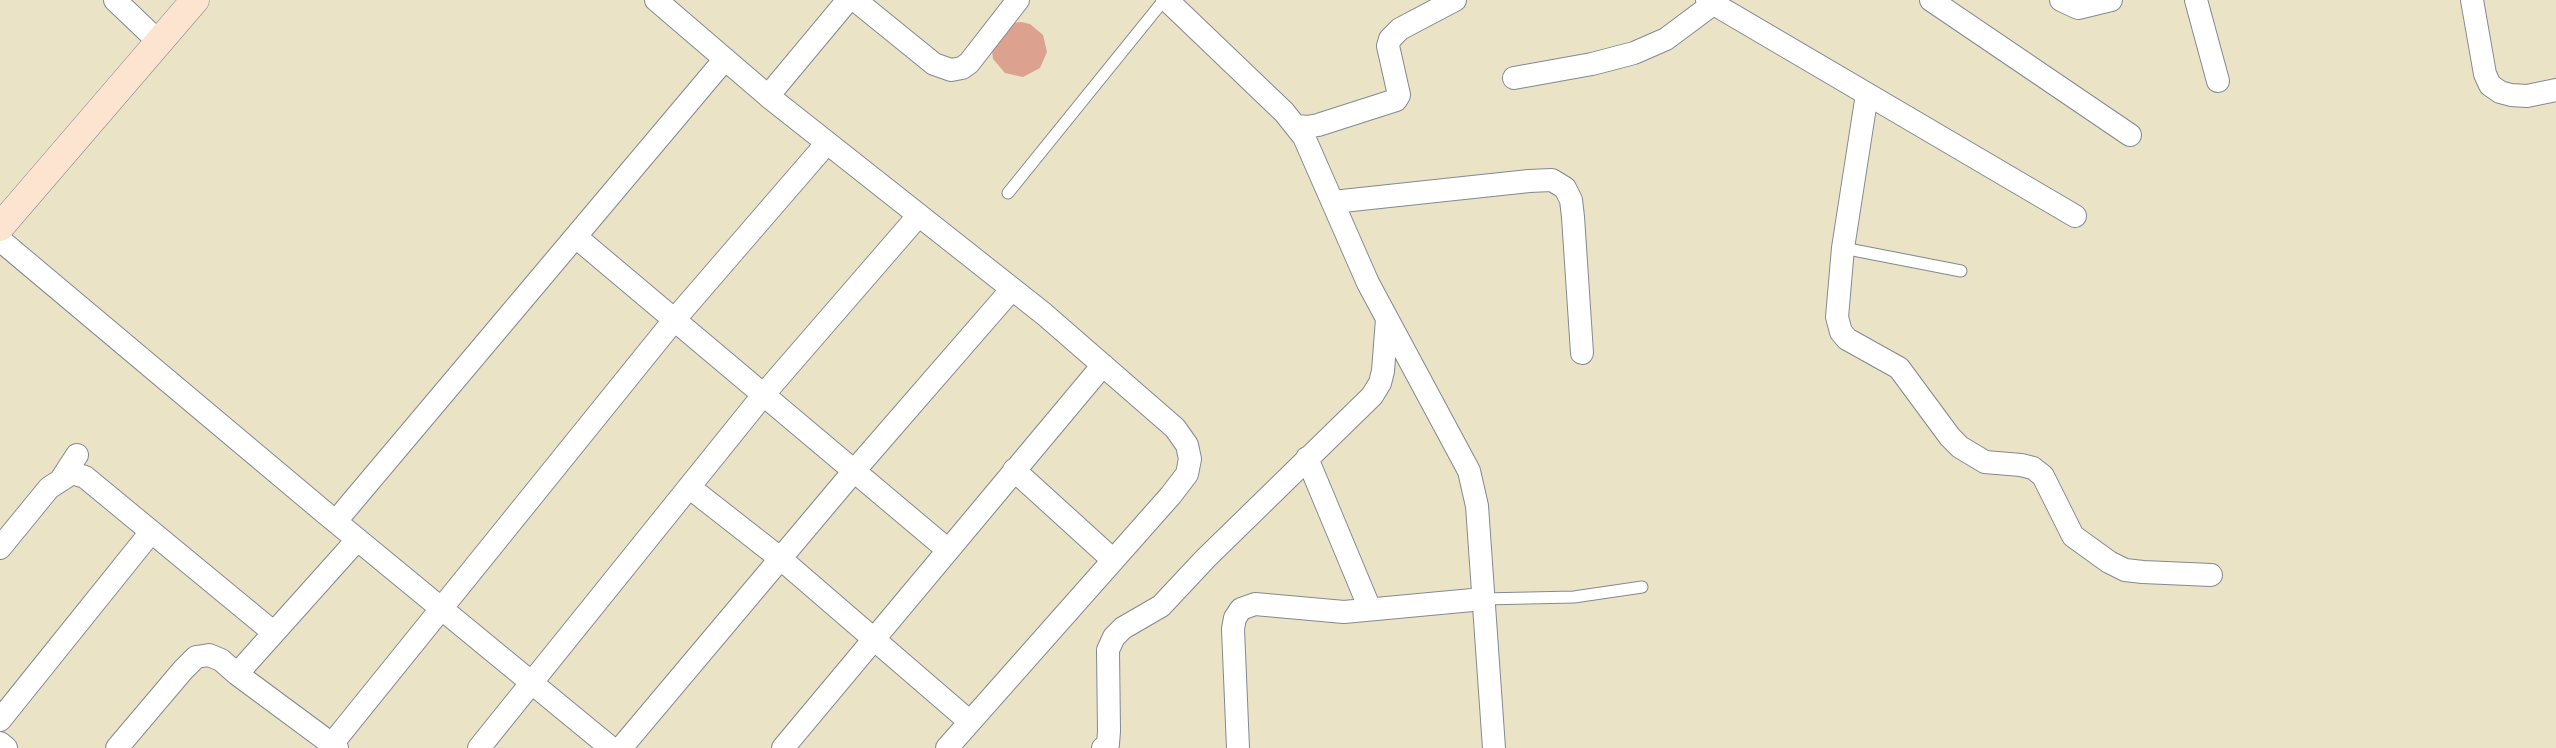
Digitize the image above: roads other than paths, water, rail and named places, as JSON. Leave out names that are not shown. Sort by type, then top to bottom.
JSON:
[{"type":"street","points":[[115,0],[160,43]]},
{"type":"street","points":[[0,227],[195,0]]},
{"type":"street","points":[[656,0],[681,7],[725,59],[826,143],[1012,289],[1175,428],[1187,445],[1190,460],[1187,474],[947,748]]},
{"type":"street","points":[[768,96],[848,0]]},
{"type":"street","points":[[855,0],[934,64],[951,70],[962,68],[969,63],[1013,2]]},
{"type":"street","points":[[1165,0],[1297,126],[1310,148],[1360,266],[1460,452],[1474,484],[1494,748]]},
{"type":"street","points":[[1297,126],[1318,125],[1391,104],[1398,95],[1388,46],[1390,39],[1400,29],[1455,0]]},
{"type":"street","points":[[1931,0],[2130,134]]},
{"type":"street","points":[[2060,0],[2078,8],[2111,0]]},
{"type":"street","points":[[2196,0],[2218,81]]},
{"type":"street","points":[[2472,0],[2484,74],[2490,85],[2500,92],[2511,95],[2527,96],[2556,90]]},
{"type":"street","points":[[1514,78],[1592,64],[1634,53],[1666,38],[1710,2],[2075,216]]},
{"type":"street","points":[[336,521],[725,59]]},
{"type":"street","points":[[1867,94],[1843,248],[1837,317],[1841,332],[1847,339],[1899,368],[1950,437],[1960,447],[1985,462],[2021,465],[2033,468],[2043,476],[2073,536],[2108,562],[2125,570],[2211,575]]},
{"type":"street","points":[[129,744],[183,670],[196,657],[209,655],[221,660],[334,746],[440,609],[675,320],[826,143]]},
{"type":"street","points":[[1333,202],[1552,180],[1565,188],[1571,200],[1582,353]]},
{"type":"street","points":[[479,748],[764,394],[918,215]]},
{"type":"street","points":[[576,237],[948,550]]},
{"type":"street","points":[[0,240],[357,540],[611,748]]},
{"type":"street","points":[[621,748],[854,471],[1012,289]]},
{"type":"street","points":[[1103,748],[1108,744],[1110,731],[1108,650],[1114,638],[1123,628],[1162,606],[1206,558],[1372,396],[1380,384],[1383,371],[1387,319]]},
{"type":"street","points":[[783,748],[1102,365]]},
{"type":"street","points":[[62,478],[77,455]]},
{"type":"street","points":[[1307,458],[1370,609]]},
{"type":"street","points":[[1014,470],[1113,560]]},
{"type":"street","points":[[0,548],[49,488],[72,473],[85,477],[273,632]]},
{"type":"street","points":[[689,487],[781,559],[970,722]]},
{"type":"street","points":[[0,720],[151,532]]},
{"type":"street","points":[[237,674],[357,540]]},
{"type":"street","points":[[1238,748],[1233,629],[1235,618],[1241,609],[1254,604],[1344,612],[1483,599]]},
{"type":"street","points":[[0,743],[6,748]]},
{"type":"lane","points":[[1008,193],[1165,0]]},
{"type":"lane","points":[[1843,248],[1961,271]]},
{"type":"lane","points":[[1483,599],[1574,597],[1642,587]]}]
